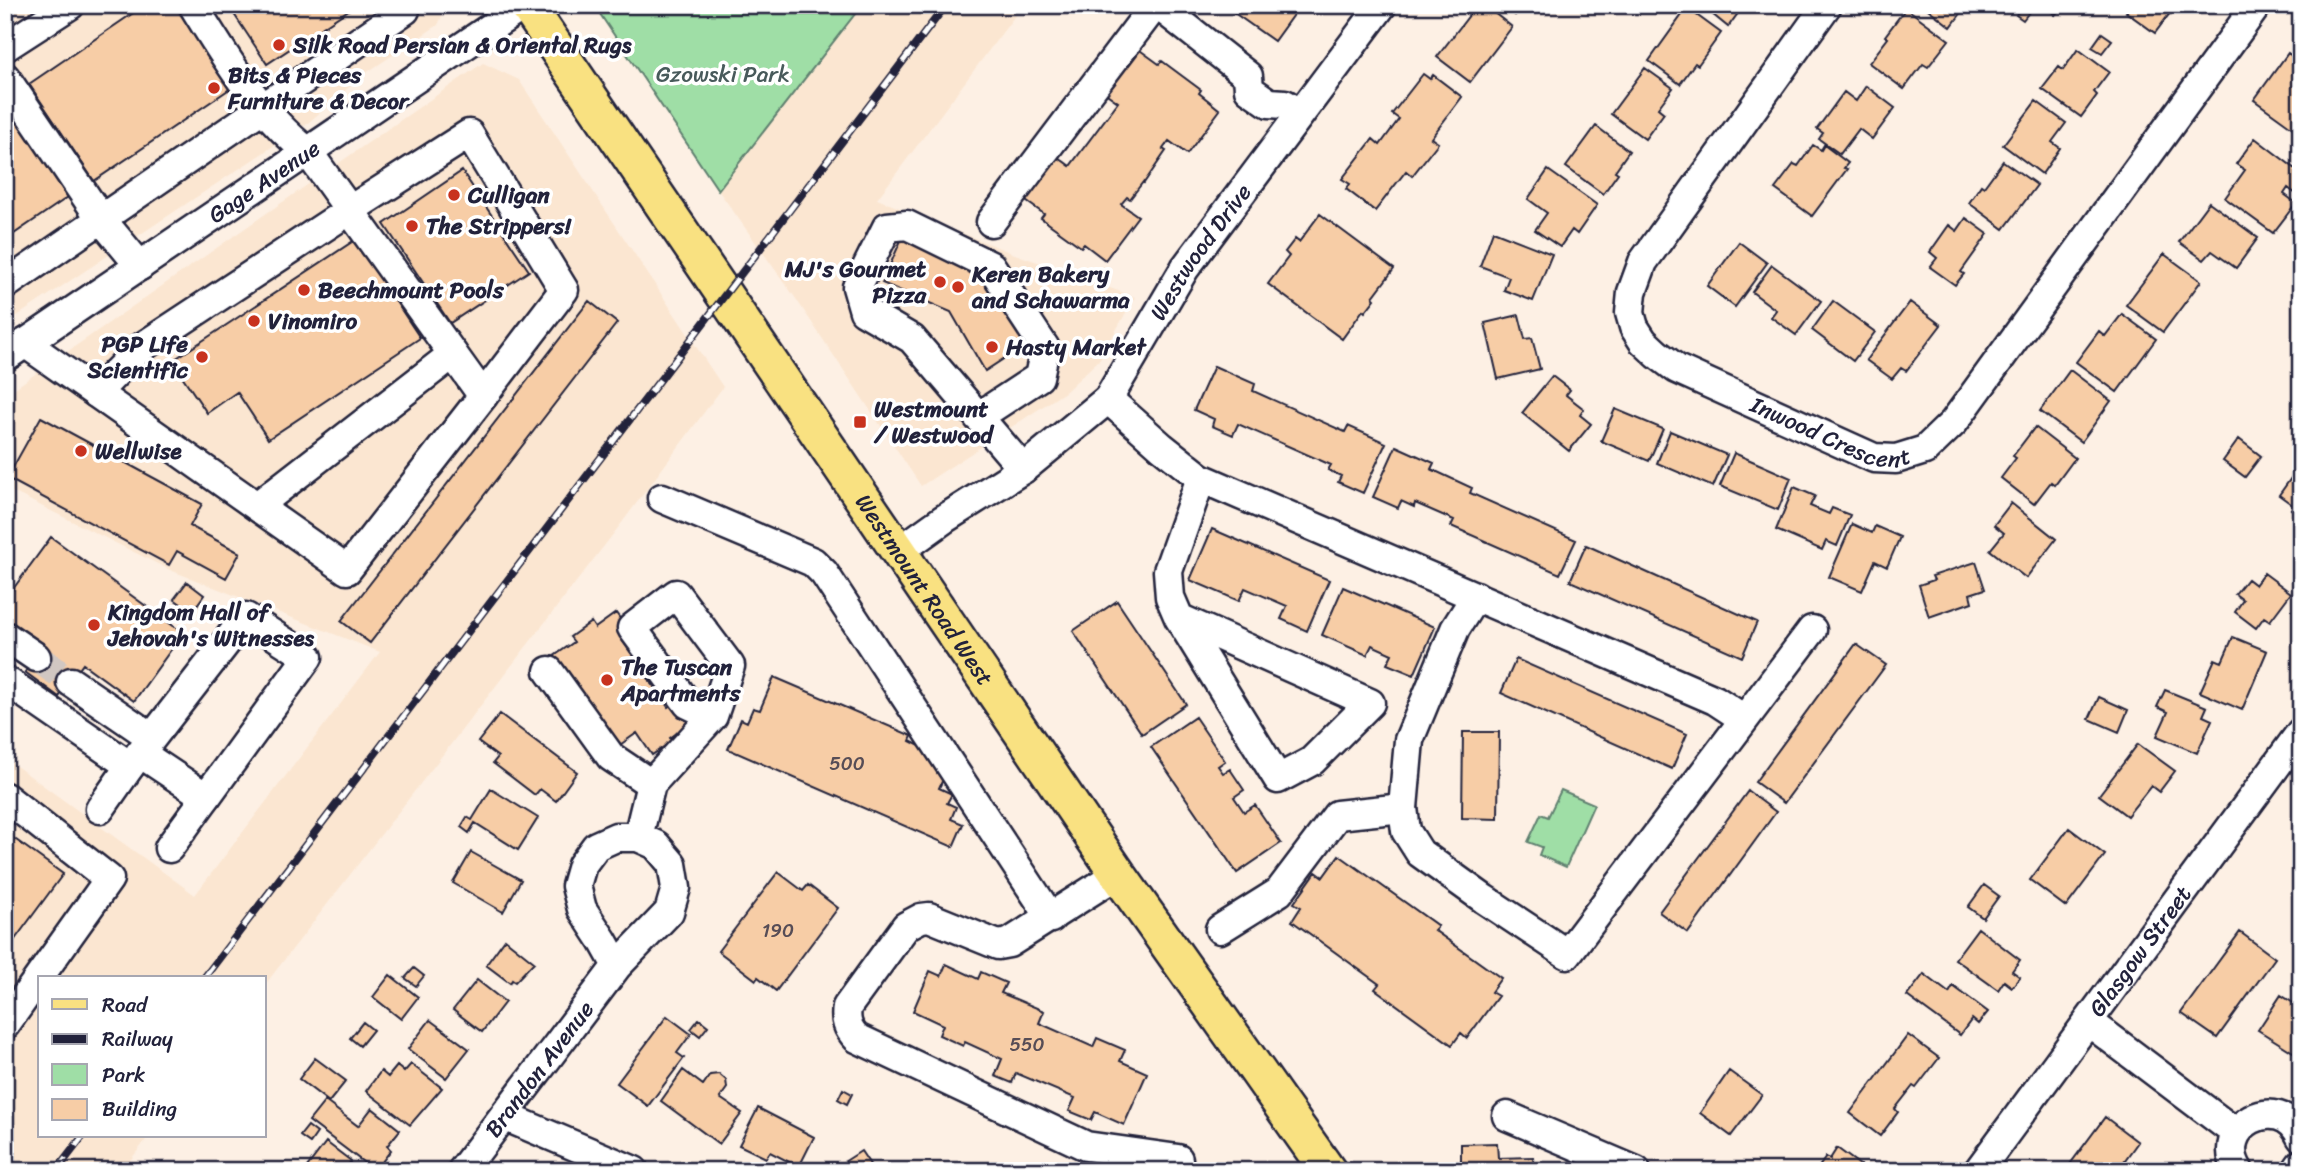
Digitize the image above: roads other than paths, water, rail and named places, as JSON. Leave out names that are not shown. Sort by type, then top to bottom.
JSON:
[{"type":"main road","name":"Westmount Road West","points":[[526,5],[1118,874],[1328,1171]]},
{"type":"street","points":[[5,47],[70,5]]},
{"type":"street","points":[[192,5],[263,108],[308,152],[483,396]]},
{"type":"street","name":"Gage Avenue","points":[[15,350],[526,5]]},
{"type":"street","points":[[990,222],[1157,5],[1248,76],[1261,74],[1280,88],[1292,108]]},
{"type":"street","name":"Westwood Drive","points":[[898,552],[944,519],[1023,470],[1108,398],[1185,268],[1292,108],[1382,5]]},
{"type":"street","name":"Inwood Crescent","points":[[1827,5],[1643,262],[1632,292],[1630,313],[1634,327],[1643,341],[1677,369],[1874,458],[1896,459],[1925,450],[1954,422],[2256,5]]},
{"type":"street","points":[[5,285],[405,10]]},
{"type":"street","points":[[5,77],[101,219],[140,266]]},
{"type":"street","points":[[15,350],[96,393],[347,570],[564,290],[468,134],[139,349],[96,393]]},
{"type":"street","points":[[978,417],[1039,377],[1045,348],[991,266],[907,225],[887,227],[857,288],[864,311],[912,339],[978,417],[1023,470]]},
{"type":"street","points":[[257,506],[453,354]]},
{"type":"street","points":[[1108,398],[1201,478],[1715,700],[1744,719]]},
{"type":"street","points":[[1179,618],[1370,703],[1312,761],[1278,779],[1179,618],[1170,597],[1168,571],[1201,478]]},
{"type":"street","points":[[662,498],[813,562],[824,573],[1051,918]]},
{"type":"street","points":[[1476,596],[1455,629],[1409,740],[1403,808],[1406,831],[1420,853],[1567,954],[1812,630]]},
{"type":"street","points":[[100,809],[140,752],[246,617],[308,657],[169,848]]},
{"type":"street","points":[[5,636],[36,657]]},
{"type":"street","points":[[549,671],[611,757],[650,783]]},
{"type":"street","points":[[5,680],[140,752],[206,797]]},
{"type":"street","points":[[71,682],[140,752]]},
{"type":"street","points":[[617,967],[582,909],[576,886],[582,864],[596,846],[616,837],[638,837],[650,783],[713,716]]},
{"type":"street","name":"Glasgow Street","points":[[1978,1171],[2301,732]]},
{"type":"street","points":[[5,797],[109,879],[40,976]]},
{"type":"street","points":[[1220,929],[1279,892],[1337,815],[1403,808]]},
{"type":"street","name":"Brandon Avenue","points":[[462,1171],[617,967],[669,912],[676,888],[672,864],[656,845],[638,837]]},
{"type":"street","points":[[1118,874],[1009,943],[998,945],[929,918],[921,918],[906,926],[848,1007],[846,1018],[849,1030],[857,1038],[1086,1146],[1178,1159]]},
{"type":"street","points":[[5,1025],[38,979]]},
{"type":"street","points":[[2089,1022],[2236,1133]]},
{"type":"street","points":[[2239,1171],[2232,1152],[2236,1133],[2249,1119],[2260,1115],[2278,1116],[2297,1128],[2301,1137]]},
{"type":"street","points":[[504,1116],[634,1171]]},
{"type":"street","points":[[1507,1116],[1636,1171]]},
{"type":"street","points":[[2297,1171],[2301,1164]]},
{"type":"tunnel","points":[[36,657],[71,682]]},
{"type":"railway","points":[[206,976],[946,5]]},
{"type":"railway","points":[[56,1171],[81,1138]]},
{"type":"place","name":"Silk Road Persian & Oriental Rugs","points":[[279,45]]},
{"type":"place","name":"Bits & Pieces Furniture & Decor","points":[[214,88]]},
{"type":"place","name":"Culligan","points":[[454,195]]},
{"type":"place","name":"The Strippers!","points":[[412,226]]},
{"type":"place","name":"MJ's Gourmet Pizza","points":[[940,282]]},
{"type":"place","name":"Keren Bakery and Schawarma","points":[[958,287]]},
{"type":"place","name":"Beechmount Pools","points":[[304,290]]},
{"type":"place","name":"Vinomiro","points":[[254,321]]},
{"type":"place","name":"Hasty Market","points":[[992,347]]},
{"type":"place","name":"PGP Life Scientific","points":[[202,357]]},
{"type":"place","name":"Westmount / Westwood","points":[[860,422]]},
{"type":"place","name":"Wellwise","points":[[81,451]]},
{"type":"place","name":"Kingdom Hall of Jehovah's Witnesses","points":[[94,625]]},
{"type":"place","name":"The Tuscan Apartments","points":[[607,680]]},
{"type":"park label","name":"Gzowski Park","points":[[723,74]]}]
